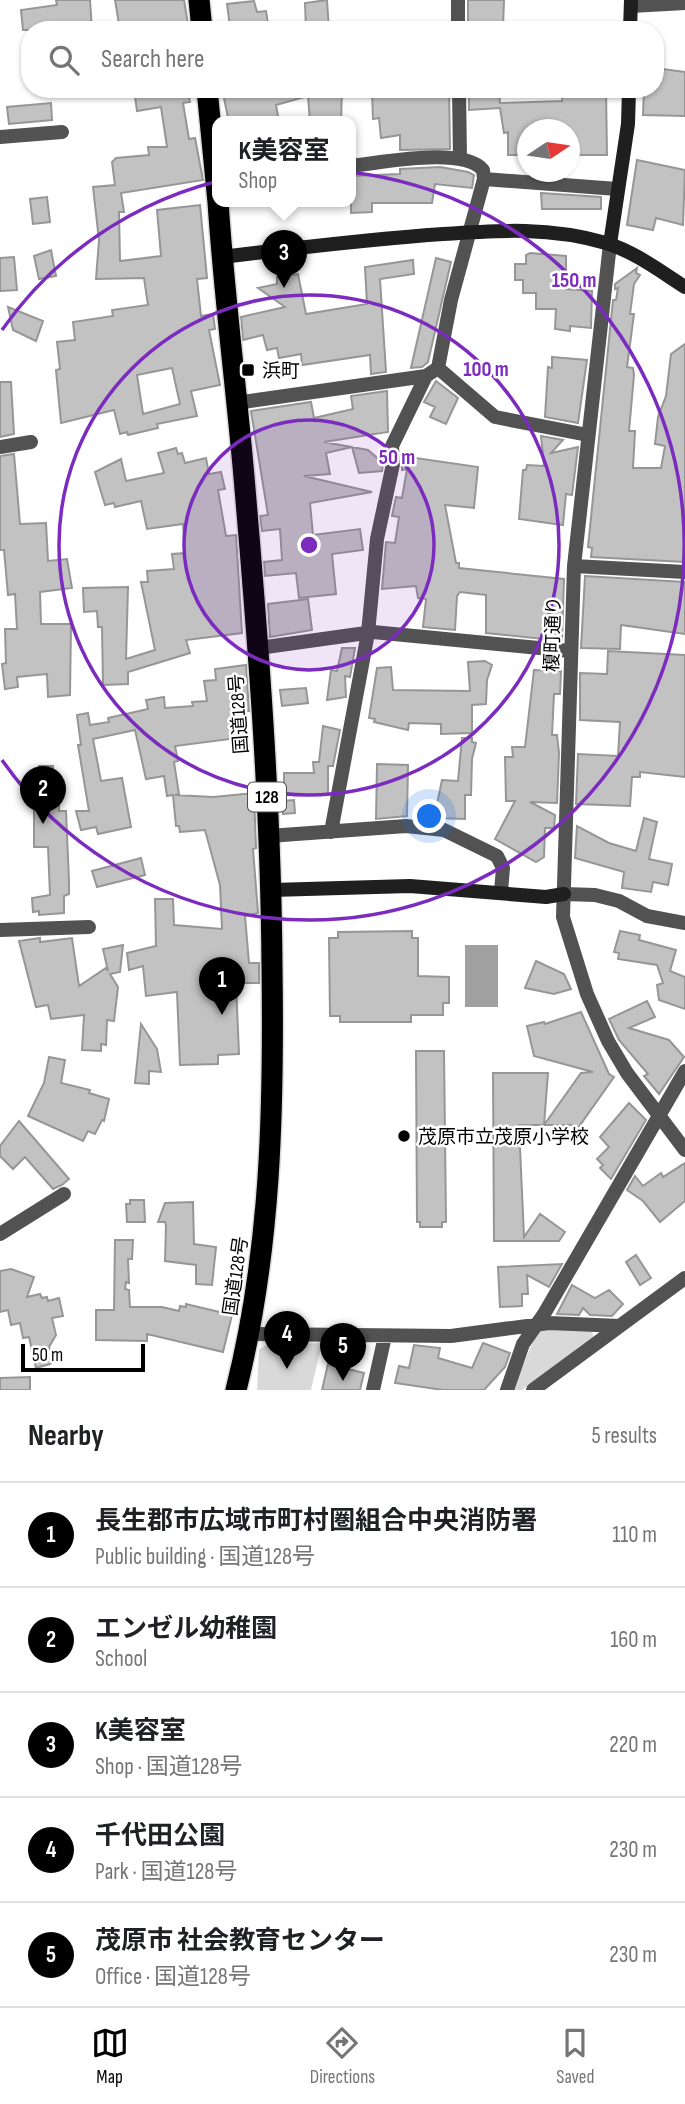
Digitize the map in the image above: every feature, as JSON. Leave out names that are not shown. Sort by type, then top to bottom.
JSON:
[{"type":"highway","points":[[201,1],[202,21]]},
{"type":"highway","name":"国道128号","points":[[209,98],[212,129]]},
{"type":"highway","name":"国道128号","points":[[218,207],[257,651],[272,890],[272,1120],[264,1246],[250,1334],[236,1390]]},
{"type":"street","points":[[458,0],[458,21]]},
{"type":"street","points":[[630,21],[631,3],[685,3]]},
{"type":"street","points":[[459,98],[460,159]]},
{"type":"street","name":"榎町通り","points":[[629,98],[628,124],[610,244],[574,566],[565,926],[597,1018],[627,1073],[685,1150]]},
{"type":"street","points":[[0,137],[62,132]]},
{"type":"street","points":[[331,832],[368,634],[377,539],[393,464],[393,446],[432,372],[484,179],[483,170],[478,163],[460,159],[433,158],[356,166]]},
{"type":"street","points":[[484,179],[617,188]]},
{"type":"street","points":[[222,257],[384,238],[549,230],[610,244],[641,259],[685,287]]},
{"type":"street","points":[[236,402],[432,372],[495,417],[588,435]]},
{"type":"street","points":[[0,447],[31,442]]},
{"type":"street","points":[[574,566],[685,572]]},
{"type":"street","points":[[257,651],[266,647],[368,634],[570,651]]},
{"type":"street","points":[[269,836],[406,825],[444,830],[497,856],[503,868],[501,891]]},
{"type":"street","points":[[272,890],[410,886],[501,891],[546,897],[564,894],[595,895],[619,901],[647,916],[685,923]]},
{"type":"street","points":[[0,930],[89,927]]},
{"type":"street","points":[[507,1390],[523,1343],[544,1314],[660,1118],[663,1103],[685,1070]]},
{"type":"street","points":[[0,1234],[64,1194]]},
{"type":"street","points":[[533,1390],[685,1278]]},
{"type":"street","points":[[250,1334],[451,1336],[549,1323],[620,1326]]},
{"type":"street","points":[[373,1390],[385,1336]]},
{"type":"shaded area","points":[[465,945],[498,945],[498,1007],[465,1007]]},
{"type":"shaded area","points":[[547,1328],[592,1330],[593,1337],[522,1390],[513,1390],[537,1332]]},
{"type":"shaded area","points":[[322,1343],[311,1390],[257,1390],[259,1349],[269,1344]]},
{"type":"building","points":[[56,0],[90,0],[91,21],[22,21],[21,10],[57,5]]},
{"type":"building","points":[[115,0],[184,0],[188,21],[118,21]]},
{"type":"building","points":[[327,0],[328,21],[306,21],[305,3]]},
{"type":"building","points":[[468,0],[504,0],[503,21],[468,21]]},
{"type":"building","points":[[254,1],[257,12],[266,11],[268,21],[229,21],[227,4]]},
{"type":"building","points":[[664,69],[685,72],[685,116],[643,115],[644,98],[664,98]]},
{"type":"building","points":[[135,98],[189,98],[190,102],[183,103],[189,139],[195,138],[203,180],[121,193],[124,212],[119,212],[120,261],[161,256],[157,210],[200,205],[207,278],[197,279],[201,316],[213,314],[215,329],[209,330],[220,385],[191,391],[197,416],[157,424],[158,428],[128,435],[127,432],[120,434],[114,410],[61,423],[56,370],[60,369],[57,342],[75,340],[73,322],[113,316],[112,310],[148,305],[144,278],[96,279],[99,240],[93,187],[115,185],[112,162],[116,158],[149,155],[148,147],[167,147],[161,107],[137,111]],"holes":[[[172,368],[180,404],[143,414],[137,375]]]},
{"type":"building","points":[[224,98],[301,98],[276,105],[278,116],[228,116]]},
{"type":"building","points":[[308,98],[342,98],[341,116],[310,116]]},
{"type":"building","points":[[372,98],[449,98],[450,149],[400,150],[400,135],[381,138],[379,118],[373,119]]},
{"type":"building","points":[[469,98],[500,98],[500,103],[606,98],[607,155],[580,155],[580,119],[517,119],[517,155],[508,155],[508,132],[504,133],[500,108],[469,110]]},
{"type":"building","points":[[51,103],[52,120],[9,124],[7,107]]},
{"type":"building","points":[[637,160],[685,170],[683,225],[656,218],[653,230],[627,225]]},
{"type":"building","points":[[440,167],[468,172],[474,175],[472,188],[435,184],[432,203],[372,203],[372,212],[351,213],[351,207],[356,207],[356,176],[400,174],[400,169]]},
{"type":"building","points":[[541,193],[601,197],[601,209],[542,209]]},
{"type":"building","points":[[47,197],[50,222],[33,224],[30,199]]},
{"type":"building","points":[[51,250],[56,276],[39,279],[34,256]]},
{"type":"building","points":[[526,255],[566,256],[566,289],[592,291],[591,328],[570,326],[570,331],[555,329],[556,309],[536,309],[536,293],[523,293],[523,280],[515,280],[515,264],[526,264]]},
{"type":"building","points":[[14,257],[17,290],[0,291],[0,258]]},
{"type":"building","points":[[436,258],[451,262],[428,362],[422,367],[411,368]]},
{"type":"building","points":[[413,260],[414,274],[380,279],[386,372],[371,374],[370,355],[302,365],[301,354],[279,358],[277,348],[267,350],[263,335],[243,340],[241,317],[285,307],[258,288],[277,284],[277,277],[298,274],[306,314],[367,304],[365,267]]},
{"type":"building","points":[[637,268],[636,273],[640,275],[634,284],[630,314],[634,314],[627,367],[633,368],[634,375],[629,431],[635,431],[633,468],[661,468],[665,446],[655,444],[658,417],[666,396],[671,354],[685,344],[685,562],[591,557],[592,548],[588,547],[613,300],[616,300],[618,288],[615,289],[615,284]]},
{"type":"building","points":[[8,307],[43,321],[36,341],[13,330]]},
{"type":"building","points":[[552,357],[587,360],[578,423],[545,417],[548,367],[552,368]]},
{"type":"building","points":[[436,381],[458,398],[446,424],[430,417],[435,407],[424,402]]},
{"type":"building","points":[[0,382],[11,382],[14,434],[0,437]]},
{"type":"building","points":[[387,391],[388,432],[324,442],[352,447],[326,453],[330,474],[304,476],[372,492],[310,503],[313,535],[360,529],[363,550],[332,554],[336,594],[299,598],[296,573],[265,576],[264,562],[282,560],[280,529],[262,531],[260,516],[268,515],[251,411],[311,402],[314,418],[353,409],[351,396]]},
{"type":"building","points":[[541,436],[563,440],[551,453],[578,447],[572,495],[566,494],[563,525],[519,519],[523,470],[526,470],[527,465],[544,466]]},
{"type":"building","points":[[352,447],[368,450],[383,463],[382,471],[359,473]]},
{"type":"building","points":[[176,448],[178,454],[182,453],[185,463],[206,458],[209,474],[221,472],[225,489],[218,490],[226,536],[236,535],[242,633],[186,640],[190,653],[128,672],[128,684],[103,685],[102,627],[98,627],[97,611],[84,612],[83,588],[128,587],[126,659],[155,650],[141,582],[148,582],[147,571],[174,569],[172,554],[185,553],[183,524],[147,529],[141,501],[115,507],[114,503],[105,505],[95,472],[121,459],[126,481],[164,473],[158,453]]},
{"type":"building","points":[[14,454],[20,524],[46,523],[48,561],[67,559],[72,588],[40,592],[41,624],[71,624],[70,695],[48,697],[47,674],[17,677],[18,687],[5,689],[2,664],[6,663],[5,629],[17,629],[15,594],[8,595],[4,550],[0,550],[0,456]]},
{"type":"building","points":[[402,456],[478,467],[474,508],[445,505],[456,563],[459,563],[459,568],[564,579],[562,641],[486,633],[486,595],[460,592],[457,596],[455,630],[423,627],[426,599],[418,598],[416,586],[382,589],[386,542],[395,543],[399,517],[392,516],[396,497],[402,498],[407,469],[402,470]]},
{"type":"building","points":[[585,576],[685,582],[685,634],[621,625],[620,649],[581,648]]},
{"type":"building","points":[[308,599],[312,630],[270,637],[268,604]]},
{"type":"building","points":[[342,648],[355,648],[350,677],[345,676],[346,697],[327,700],[331,670],[337,671]]},
{"type":"building","points":[[608,651],[685,655],[685,777],[640,772],[640,777],[632,777],[630,806],[576,804],[578,754],[618,756],[620,722],[580,720],[580,673],[607,674]]},
{"type":"building","points":[[485,661],[492,665],[487,680],[486,704],[472,705],[472,733],[441,734],[441,724],[409,723],[408,730],[374,722],[375,719],[369,718],[377,668],[391,667],[393,690],[470,691],[468,662]]},
{"type":"building","points":[[246,665],[249,711],[236,713],[238,738],[175,746],[178,761],[174,762],[179,794],[175,795],[213,797],[254,793],[256,848],[253,849],[258,913],[245,916],[249,963],[259,963],[259,983],[236,983],[239,1054],[218,1055],[218,1064],[180,1065],[177,992],[146,996],[143,966],[129,970],[127,953],[156,946],[155,899],[173,899],[174,925],[222,929],[220,885],[205,830],[180,832],[179,826],[176,826],[173,795],[167,796],[164,776],[146,779],[135,730],[93,739],[101,781],[122,778],[131,827],[98,834],[96,827],[81,830],[76,811],[89,811],[78,745],[81,745],[77,715],[88,713],[90,725],[109,722],[108,718],[148,709],[146,700],[164,697],[165,708],[193,706],[192,702],[207,701],[204,681],[216,680],[215,669]]},
{"type":"building","points":[[534,670],[561,671],[560,694],[554,694],[552,735],[557,735],[559,753],[557,803],[530,802],[555,815],[554,828],[545,828],[544,857],[536,862],[495,839],[515,801],[506,801],[505,757],[513,757],[512,747],[525,747]]},
{"type":"building","points":[[306,688],[308,703],[282,706],[280,690]]},
{"type":"building","points":[[323,726],[340,730],[333,766],[328,766],[328,795],[284,795],[284,773],[314,773],[313,762],[319,762]]},
{"type":"building","points":[[462,738],[472,738],[472,742],[476,743],[472,759],[471,795],[465,795],[465,819],[434,818],[442,780],[458,781]]},
{"type":"building","points":[[377,764],[408,765],[407,816],[376,819]]},
{"type":"building","points":[[39,766],[53,766],[53,790],[59,790],[59,811],[66,811],[69,894],[64,896],[64,913],[39,915],[39,911],[33,912],[32,898],[50,895],[48,847],[34,847],[34,790],[39,789]]},
{"type":"building","points":[[294,800],[295,813],[283,814],[281,801]]},
{"type":"building","points":[[644,818],[657,822],[649,859],[672,864],[668,885],[653,882],[651,892],[622,888],[624,872],[575,858],[577,826],[609,843],[636,851]]},
{"type":"building","points":[[141,858],[145,875],[97,887],[92,871]]},
{"type":"building","points":[[412,931],[412,938],[418,938],[418,976],[449,977],[449,1003],[443,1003],[443,1015],[411,1015],[411,1022],[340,1022],[340,1016],[330,1016],[329,938],[338,938],[338,932]]},
{"type":"building","points":[[620,931],[640,935],[639,940],[676,950],[670,971],[685,977],[685,1009],[659,1000],[657,985],[663,983],[657,965],[618,959],[619,953],[614,952]]},
{"type":"building","points":[[40,938],[40,942],[72,938],[79,986],[106,968],[108,971],[103,949],[123,945],[120,972],[110,974],[118,987],[114,1021],[107,1020],[106,1045],[101,1044],[101,1051],[82,1050],[84,1015],[51,1019],[48,1005],[36,1007],[19,941]]},
{"type":"building","points":[[536,961],[564,974],[571,989],[554,994],[525,988]]},
{"type":"building","points":[[647,1001],[655,1017],[629,1028],[669,1040],[684,1057],[659,1094],[644,1076],[648,1074],[619,1040],[609,1019]]},
{"type":"building","points":[[581,1012],[609,1074],[614,1077],[578,1128],[574,1125],[544,1125],[581,1073],[593,1072],[534,1056],[527,1026],[545,1024]]},
{"type":"building","points":[[141,1024],[157,1049],[161,1072],[149,1071],[149,1084],[135,1083]]},
{"type":"building","points":[[416,1051],[444,1051],[446,1222],[442,1222],[442,1227],[420,1227],[420,1222],[417,1222]]},
{"type":"building","points":[[49,1057],[65,1060],[61,1083],[90,1090],[89,1093],[109,1099],[104,1121],[102,1120],[95,1134],[88,1131],[83,1141],[28,1116],[44,1083]]},
{"type":"building","points":[[493,1073],[548,1073],[544,1125],[519,1125],[524,1237],[540,1214],[565,1232],[559,1241],[494,1241]]},
{"type":"building","points":[[629,1103],[646,1120],[611,1179],[600,1168],[603,1165],[597,1159],[609,1147],[600,1137]]},
{"type":"building","points":[[19,1121],[69,1179],[62,1185],[53,1189],[25,1157],[13,1169],[0,1156],[0,1146]]},
{"type":"building","points":[[685,1163],[685,1201],[660,1222],[643,1201],[627,1190],[635,1176],[643,1186],[661,1173],[663,1177]]},
{"type":"building","points":[[130,1200],[144,1200],[145,1222],[127,1222],[126,1204],[130,1204]]},
{"type":"building","points":[[193,1202],[194,1244],[216,1247],[212,1285],[196,1284],[196,1265],[165,1261],[166,1226],[165,1222],[158,1222],[165,1203]]},
{"type":"building","points":[[115,1240],[133,1240],[132,1259],[128,1259],[129,1283],[126,1282],[125,1289],[129,1290],[130,1307],[162,1307],[179,1311],[180,1306],[186,1307],[186,1304],[232,1315],[223,1352],[147,1334],[147,1341],[96,1340],[96,1310],[114,1310]]},
{"type":"building","points":[[636,1255],[651,1278],[640,1285],[626,1262]]},
{"type":"building","points":[[562,1264],[549,1287],[527,1275],[528,1294],[522,1294],[522,1306],[500,1307],[498,1267]]},
{"type":"building","points":[[11,1269],[34,1277],[27,1297],[40,1294],[42,1298],[47,1297],[48,1301],[59,1298],[63,1316],[52,1318],[56,1335],[49,1347],[53,1361],[50,1364],[36,1368],[29,1337],[23,1338],[20,1323],[11,1325],[8,1310],[0,1312],[0,1271]]},
{"type":"building","points":[[572,1285],[595,1298],[609,1290],[623,1304],[612,1316],[590,1315],[583,1308],[579,1315],[557,1314]]},
{"type":"building","points":[[483,1343],[510,1353],[505,1367],[484,1390],[443,1390],[395,1383],[399,1366],[409,1368],[414,1345],[440,1348],[438,1358],[472,1368]]},
{"type":"building","points":[[328,1364],[364,1373],[360,1390],[322,1390]]},
{"type":"building","points":[[30,1377],[30,1390],[0,1390],[0,1378]]},
{"type":"place","name":"K美容室","points":[[284,288]]},
{"type":"place","name":"浜町","points":[[248,370]]},
{"type":"place","name":"エンゼル幼稚園","points":[[43,824]]},
{"type":"place","name":"長生郡市広域市町村圏組合中央消防署","points":[[222,1015]]},
{"type":"place","name":"茂原市立茂原小学校","points":[[404,1136]]},
{"type":"place","name":"千代田公園","points":[[287,1369]]},
{"type":"place","name":"茂原市 社会教育センター","points":[[343,1381]]}]
